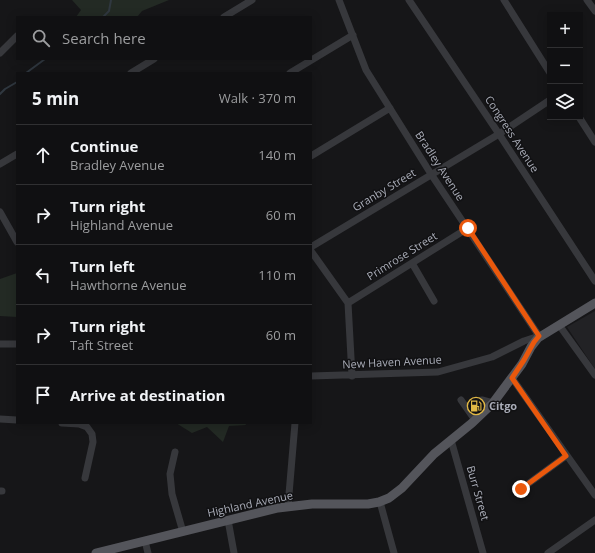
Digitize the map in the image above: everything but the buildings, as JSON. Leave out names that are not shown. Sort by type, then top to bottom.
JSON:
[{"type":"main road","name":"Highland Avenue","points":[[96,553],[288,506],[312,504],[368,504],[380,502],[389,498],[398,492],[434,454],[493,403],[512,378],[539,336],[595,304]]},
{"type":"street","points":[[226,16],[252,0]]},
{"type":"street","name":"Bradley Avenue","points":[[339,0],[366,70],[431,174],[539,336]]},
{"type":"street","name":"Congress Avenue","points":[[409,0],[595,281]]},
{"type":"street","points":[[504,0],[547,68]]},
{"type":"street","points":[[587,0],[595,11]]},
{"type":"street","points":[[312,60],[353,35]]},
{"type":"street","points":[[0,53],[16,37]]},
{"type":"street","points":[[133,72],[152,60]]},
{"type":"street","points":[[292,72],[312,60]]},
{"type":"street","name":"Granby Street","points":[[312,246],[499,134],[547,102]]},
{"type":"street","points":[[312,155],[390,108]]},
{"type":"street","points":[[581,120],[595,142]]},
{"type":"street","points":[[0,164],[16,155]]},
{"type":"street","points":[[0,212],[16,238]]},
{"type":"street","name":"Primrose Street","points":[[348,303],[468,228]]},
{"type":"street","points":[[312,252],[348,303],[352,376]]},
{"type":"street","points":[[412,263],[434,302]]},
{"type":"street","points":[[559,325],[595,376]]},
{"type":"street","name":"New Haven Avenue","points":[[312,376],[352,376],[438,372],[492,357],[524,341],[539,336]]},
{"type":"street","points":[[0,344],[16,344]]},
{"type":"street","points":[[512,378],[595,495]]},
{"type":"street","points":[[461,400],[472,409],[475,420]]},
{"type":"street","points":[[480,402],[493,403]]},
{"type":"street","points":[[0,419],[16,420]]},
{"type":"street","points":[[79,424],[87,427],[92,434],[93,442],[85,478]]},
{"type":"street","points":[[288,506],[295,424]]},
{"type":"street","name":"Burr Street","points":[[451,440],[484,553]]},
{"type":"street","points":[[175,452],[170,474],[172,494],[183,532]]},
{"type":"street","points":[[521,489],[566,456]]},
{"type":"street","points":[[380,502],[394,553]]},
{"type":"street","points":[[228,520],[234,553]]},
{"type":"street","points":[[548,553],[595,520]]},
{"type":"street","points":[[145,541],[148,553]]},
{"type":"shaded area","points":[[72,0],[169,0],[142,11],[138,16],[77,16],[81,10]]},
{"type":"shaded area","points":[[16,273],[16,317],[0,316],[0,279]]},
{"type":"shaded area","points":[[595,311],[595,369],[567,327]]},
{"type":"shaded area","points":[[178,424],[246,425],[229,426],[223,442],[207,427],[192,433]]},
{"type":"waterway","points":[[104,16],[109,11],[111,0]]},
{"type":"waterway","points":[[27,72],[44,60]]},
{"type":"waterway","points":[[0,94],[16,83]]},
{"type":"tunnel","points":[[472,407],[478,401]]},
{"type":"place","name":"Citgo","points":[[476,406]]},
{"type":"route","points":[[468,228],[539,336],[512,378],[566,456],[521,489]]}]
